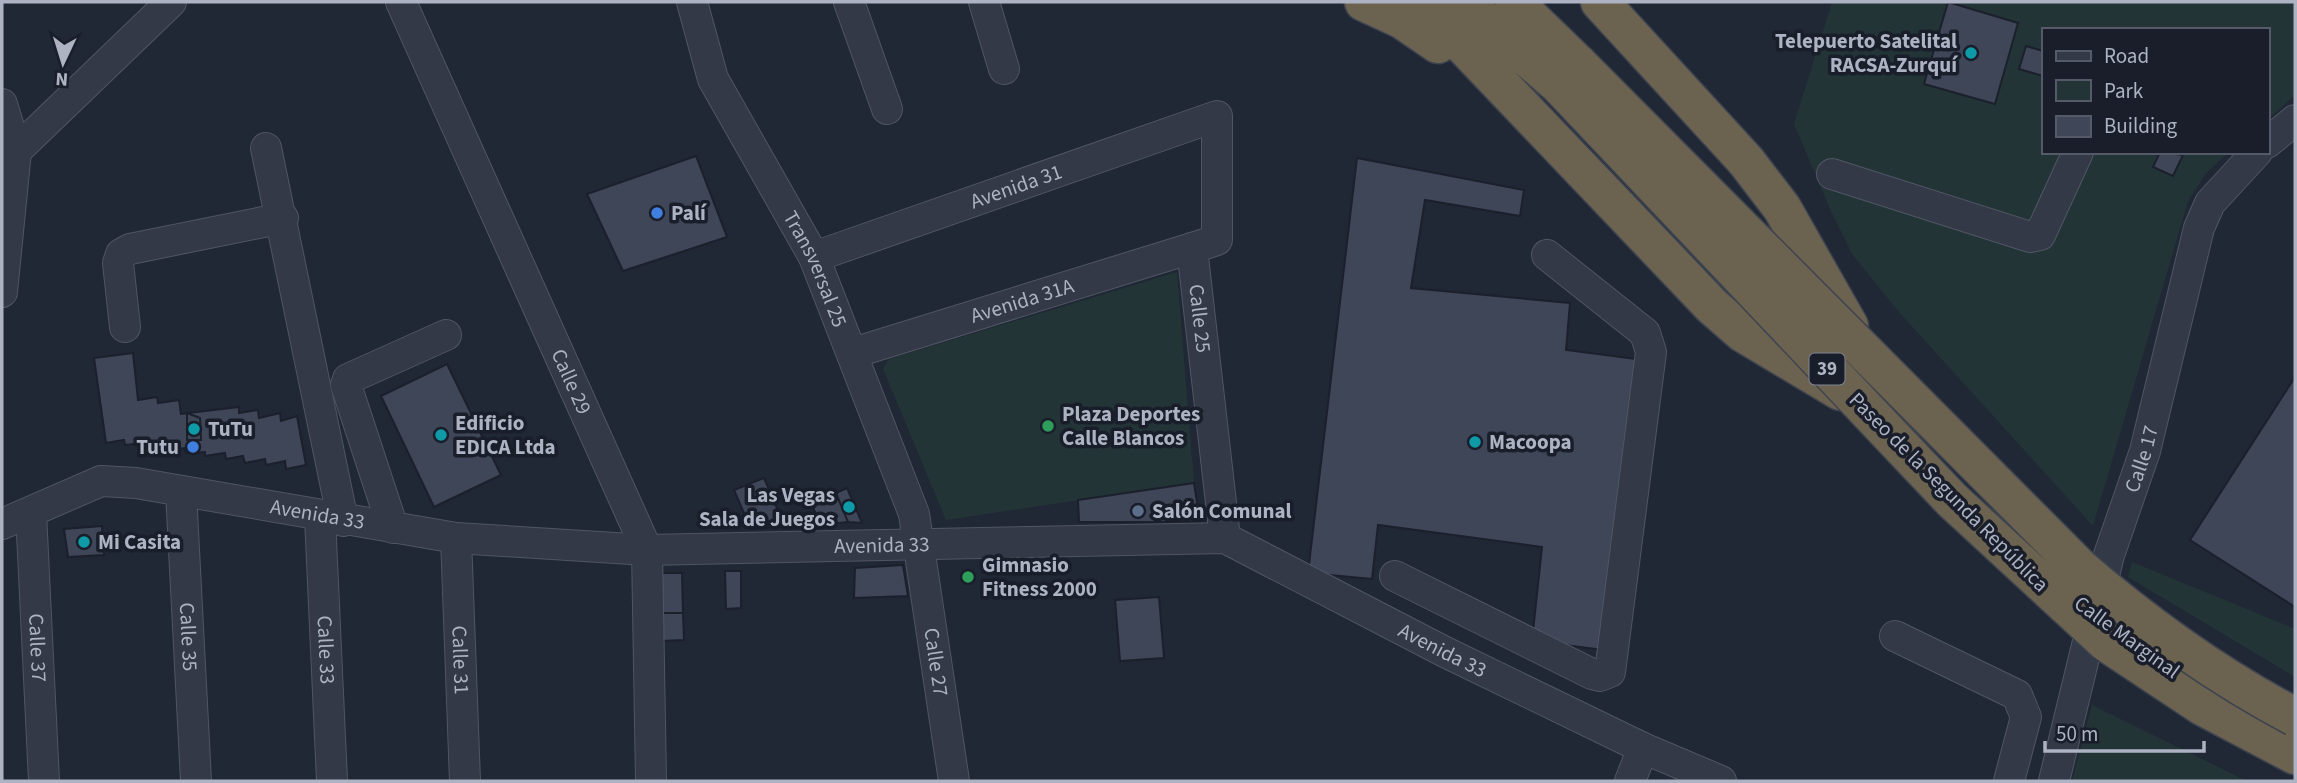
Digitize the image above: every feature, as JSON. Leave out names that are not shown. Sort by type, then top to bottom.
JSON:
[{"type":"highway","points":[[1364,2],[1403,20],[1443,47],[1532,118]]},
{"type":"highway","points":[[1416,2],[1464,46],[1712,306],[1743,333],[1892,413]]},
{"type":"highway","name":"Paseo de la Segunda República","points":[[1464,2],[1568,74],[1901,392],[2079,567],[2127,609],[2211,668],[2295,717]]},
{"type":"highway","name":"Paseo de la Segunda República","points":[[1514,2],[1568,74],[1952,500],[2107,643],[2202,706],[2295,755]]},
{"type":"highway","points":[[1574,2],[1669,79]]},
{"type":"highway","points":[[1600,2],[1746,161],[1782,208],[1892,413]]},
{"type":"street","points":[[16,151],[171,2]]},
{"type":"street","name":"Calle 29","points":[[401,2],[647,550],[651,781]]},
{"type":"street","name":"Transversal 25","points":[[692,2],[713,79],[814,257],[914,514],[920,544]]},
{"type":"street","points":[[849,2],[887,109]]},
{"type":"street","points":[[984,2],[1004,69]]},
{"type":"street","points":[[2,104],[16,151],[2,292]]},
{"type":"street","name":"Avenida 31","points":[[814,257],[1217,116],[1217,240],[1192,248]]},
{"type":"street","name":"Calle 17","points":[[2269,140],[2295,120]]},
{"type":"street","name":"Calle 33","points":[[266,148],[283,218],[331,519],[332,781]]},
{"type":"street","points":[[1832,174],[2030,237],[2040,235],[2077,154]]},
{"type":"street","name":"Calle 17","points":[[2054,781],[2109,555],[2146,451],[2199,228],[2210,203],[2251,154]]},
{"type":"street","points":[[125,327],[118,264],[121,254],[130,249],[283,218]]},
{"type":"street","name":"Avenida 31A","points":[[853,354],[1192,248]]},
{"type":"street","name":"Calle 25","points":[[1192,248],[1224,538]]},
{"type":"street","points":[[1395,576],[1592,674],[1606,674],[1612,667],[1651,352],[1645,332],[1547,255]]},
{"type":"street","points":[[393,528],[346,385],[348,379],[446,335]]},
{"type":"street","name":"Calle Marginal","points":[[1892,413],[2095,610],[2178,675],[2295,744]]},
{"type":"street","name":"Avenida 33","points":[[2,524],[101,481],[136,483],[331,519],[456,538],[647,550],[1224,538],[1445,652],[1643,748],[1721,781]]},
{"type":"street","name":"Calle 35","points":[[181,492],[196,781]]},
{"type":"street","name":"Calle 37","points":[[31,513],[44,781]]},
{"type":"street","name":"Calle 31","points":[[456,538],[465,781]]},
{"type":"street","name":"Calle 27","points":[[920,544],[954,781]]},
{"type":"street","points":[[1445,652],[1460,610]]},
{"type":"street","name":"Calle Marginal","points":[[2095,610],[2295,729]]},
{"type":"street","points":[[1895,636],[2017,695],[2026,717],[2009,781]]},
{"type":"street","points":[[1630,781],[1643,748]]},
{"type":"green space","points":[[1832,2],[2295,2],[2295,95],[2269,118],[2269,28],[2042,28],[2042,154],[2227,154],[2206,173],[2188,201],[2093,526],[1898,311],[1852,254],[1794,124]]},
{"type":"green space","name":"Plaza Deportes Calle Blancos","points":[[1177,272],[1194,483],[946,520],[883,369],[889,359]]},
{"type":"green space","points":[[2132,562],[2295,629],[2295,677],[2128,577]]},
{"type":"green space","points":[[2092,705],[2247,781],[2072,781]]},
{"type":"building","name":"Telepuerto Satelital RACSA-Zurquí","points":[[1948,2],[2018,23],[1995,104],[1924,84]]},
{"type":"building","name":"Telepuerto Satelital RACSA-Zurquí","points":[[2026,46],[2042,51],[2042,76],[2019,69]]},
{"type":"building","points":[[2159,154],[2183,155],[2173,176],[2153,167]]},
{"type":"building","name":"Palí","points":[[696,156],[727,237],[623,271],[587,194]]},
{"type":"building","name":"Macoopa","points":[[1357,158],[1524,190],[1520,216],[1425,200],[1411,288],[1570,303],[1566,350],[1636,359],[1604,650],[1532,641],[1542,547],[1378,525],[1372,579],[1308,573]]},
{"type":"building","points":[[133,353],[138,400],[157,397],[158,403],[179,400],[181,414],[239,407],[239,413],[258,410],[259,418],[280,413],[281,421],[297,416],[306,465],[286,469],[285,461],[266,465],[265,459],[245,463],[243,456],[226,459],[225,453],[205,456],[205,452],[186,453],[185,448],[164,452],[163,446],[143,447],[143,443],[125,445],[124,440],[106,443],[94,358]]},
{"type":"building","name":"Edificio EDICA Ltda","points":[[447,364],[501,475],[434,507],[381,396]]},
{"type":"building","points":[[2295,377],[2295,607],[2190,540]]},
{"type":"building","name":"TuTu","points":[[187,413],[200,418],[201,440],[187,440]]},
{"type":"building","points":[[764,478],[785,527],[751,529],[734,490]]},
{"type":"building","name":"Salón Comunal","points":[[1194,483],[1200,522],[1079,522],[1078,500]]},
{"type":"building","name":"Las Vegas Sala de Juegos","points":[[847,488],[862,523],[848,522],[836,493]]},
{"type":"building","points":[[836,493],[848,522],[821,525],[810,501]]},
{"type":"building","name":"Mi Casita","points":[[102,526],[104,555],[68,557],[64,529]]},
{"type":"building","points":[[903,565],[908,596],[854,598],[855,568]]},
{"type":"building","points":[[725,571],[741,571],[741,608],[726,609]]},
{"type":"building","points":[[660,573],[682,573],[683,613],[661,613]]},
{"type":"building","points":[[1159,597],[1164,658],[1120,661],[1115,600]]},
{"type":"building","points":[[661,613],[683,613],[684,640],[662,641]]},
{"type":"place","name":"Telepuerto Satelital RACSA-Zurquí","points":[[1971,53]]},
{"type":"place","name":"Palí","points":[[657,213]]},
{"type":"place","name":"Plaza Deportes Calle Blancos","points":[[1048,426]]},
{"type":"place","name":"TuTu","points":[[194,429]]},
{"type":"place","name":"Edificio EDICA Ltda","points":[[441,435]]},
{"type":"place","name":"Macoopa","points":[[1475,442]]},
{"type":"place","name":"Tutu","points":[[193,447]]},
{"type":"place","name":"Las Vegas Sala de Juegos","points":[[849,507]]},
{"type":"place","name":"Salón Comunal","points":[[1138,511]]},
{"type":"place","name":"Mi Casita","points":[[84,542]]},
{"type":"place","name":"Gimnasio Fitness 2000","points":[[968,577]]}]
